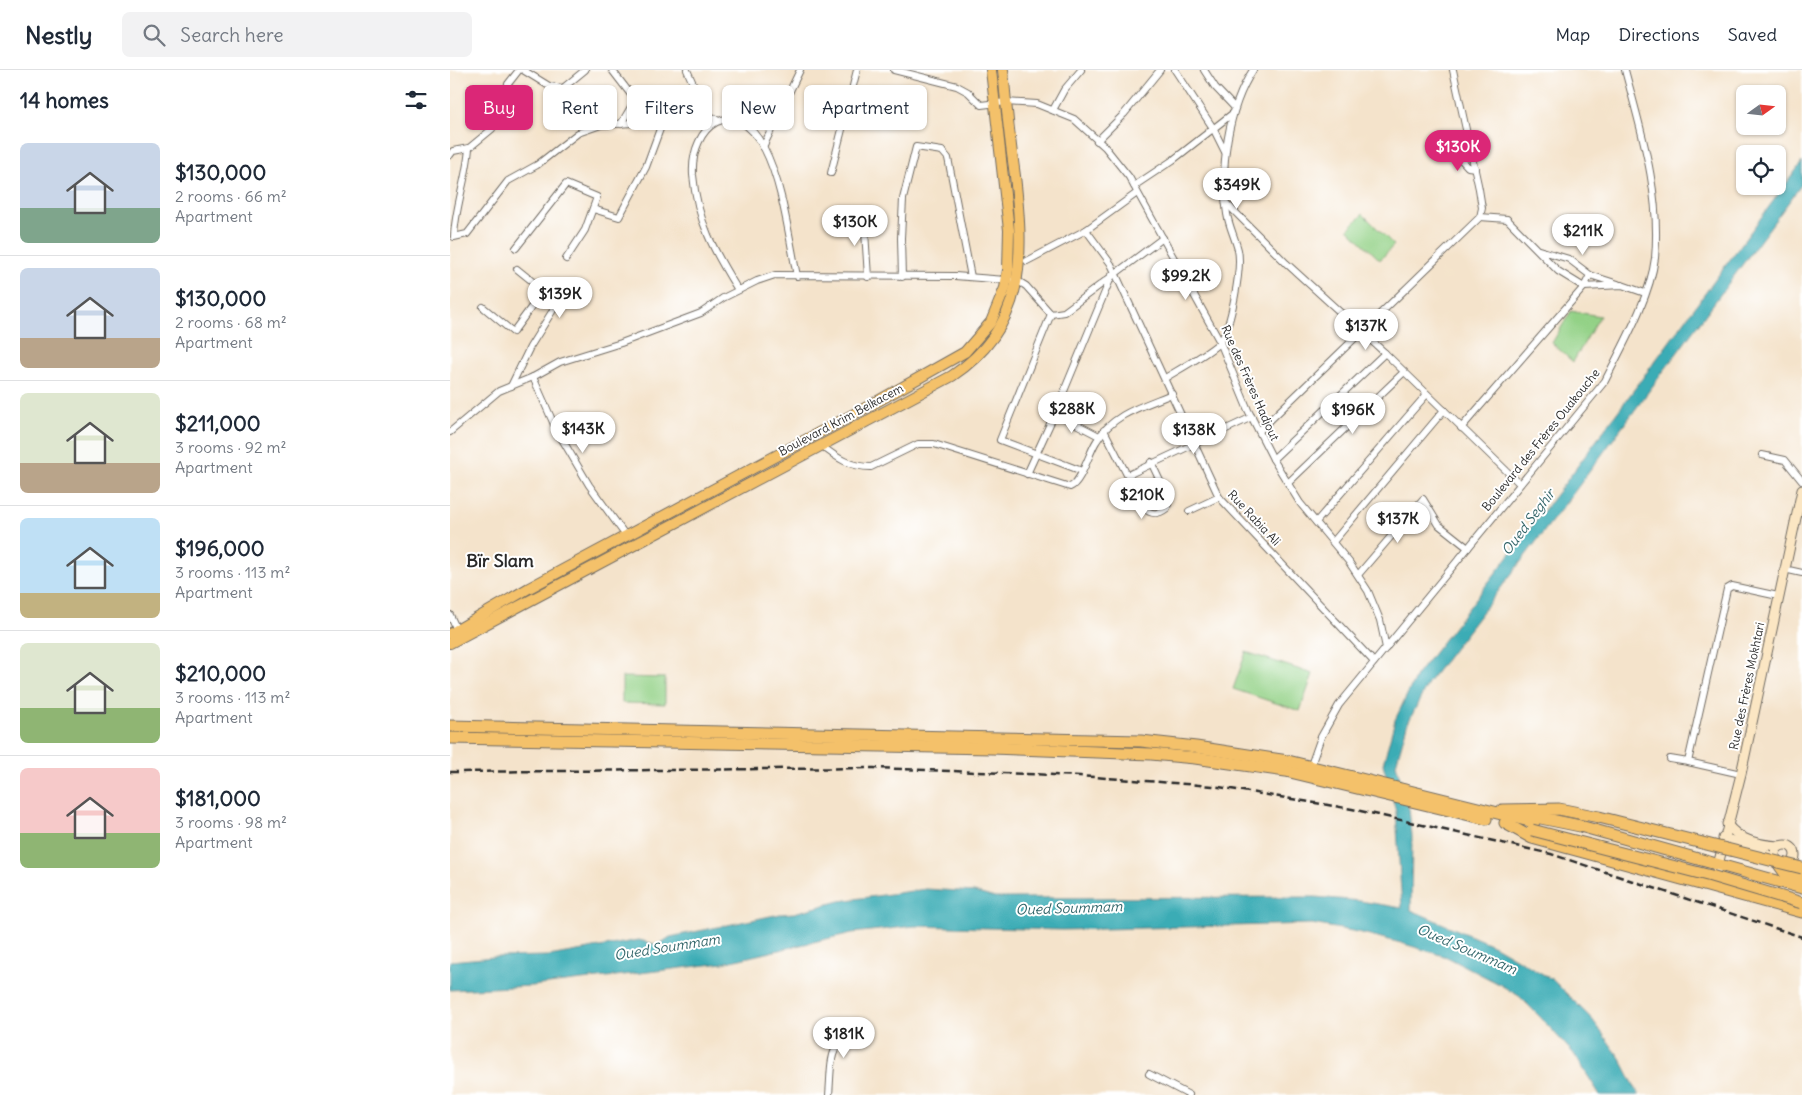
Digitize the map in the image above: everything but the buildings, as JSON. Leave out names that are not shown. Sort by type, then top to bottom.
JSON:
[{"type":"highway","points":[[450,726],[1141,741],[1236,752],[1376,786],[1505,823],[1533,826],[1802,896]]},
{"type":"highway","points":[[450,738],[1089,750],[1195,758],[1286,770],[1309,771]]},
{"type":"highway","points":[[1413,796],[1580,826],[1802,888]]},
{"type":"highway","points":[[1483,810],[1530,810],[1544,808],[1599,817],[1802,868]]},
{"type":"highway","points":[[1483,810],[1802,903]]},
{"type":"highway","points":[[1505,823],[1532,838],[1713,886],[1802,912]]},
{"type":"highway","points":[[1777,862],[1785,873],[1802,878]]},
{"type":"highway","points":[[1713,886],[1734,898],[1802,919]]},
{"type":"main road","name":"Boulevard Krim Belkacem","points":[[453,632],[965,352],[991,322],[1006,279],[1008,230],[991,70]]},
{"type":"main road","name":"Boulevard Krim Belkacem","points":[[450,643],[822,446],[971,363],[999,330],[1009,310],[1018,281],[1020,234],[1002,70]]},
{"type":"street","points":[[450,155],[453,151],[469,148],[492,129],[508,84],[519,70]]},
{"type":"street","points":[[523,70],[549,86],[563,88],[585,70]]},
{"type":"street","points":[[612,70],[635,100],[621,124]]},
{"type":"street","points":[[687,70],[694,85]]},
{"type":"street","points":[[763,147],[800,70]]},
{"type":"street","points":[[831,173],[856,70]]},
{"type":"street","name":"Rue des Frères Hadjout","points":[[894,70],[958,86],[968,92],[980,105],[1006,102],[1037,104],[1074,119],[1098,141],[1129,178],[1163,238],[1220,342],[1258,431],[1273,459],[1288,484],[1368,591],[1380,620],[1386,648]]},
{"type":"street","points":[[1053,110],[1064,90],[1081,70]]},
{"type":"street","points":[[1098,141],[1124,114],[1160,70]]},
{"type":"street","points":[[1175,70],[1213,128],[1226,154]]},
{"type":"street","points":[[1204,70],[1234,111]]},
{"type":"street","points":[[1165,378],[1220,342],[1233,306],[1239,274],[1238,252],[1227,214],[1226,154],[1234,111],[1242,87],[1253,70]]},
{"type":"street","points":[[1258,431],[1480,217],[1482,208],[1475,168],[1454,70]]},
{"type":"street","name":"Boulevard des Frères Ouakouche","points":[[1309,771],[1322,737],[1339,705],[1605,382],[1628,336],[1645,293],[1655,259],[1655,212],[1651,170],[1625,70]]},
{"type":"street","points":[[1134,186],[1173,160],[1234,111]]},
{"type":"street","points":[[712,117],[717,120]]},
{"type":"street","points":[[738,290],[712,248],[698,208],[693,173],[698,145],[709,125],[717,120],[727,119],[740,122],[750,130],[763,147],[783,210],[797,276]]},
{"type":"street","points":[[469,148],[468,163],[454,225],[454,237],[467,234],[508,181],[537,165],[578,133],[601,125],[627,123]]},
{"type":"street","points":[[593,209],[619,217],[646,167],[660,130]]},
{"type":"street","points":[[902,277],[903,199],[916,147],[942,150],[948,158],[971,277]]},
{"type":"street","points":[[1455,153],[1468,166],[1475,168]]},
{"type":"street","points":[[516,248],[566,184],[597,197],[585,230],[566,259]]},
{"type":"street","points":[[1027,261],[1086,230],[1137,193]]},
{"type":"street","points":[[1226,203],[1286,263],[1362,332],[1520,484]]},
{"type":"street","points":[[864,216],[868,277]]},
{"type":"street","points":[[1480,217],[1507,219],[1558,271],[1587,281],[1622,285],[1645,293]]},
{"type":"street","name":"Rue Rabia Ali","points":[[1086,230],[1114,273],[1165,378],[1219,497],[1374,662]]},
{"type":"street","points":[[1051,314],[1064,312],[1163,238]]},
{"type":"street","points":[[1537,249],[1569,259],[1583,270],[1587,281]]},
{"type":"street","points":[[511,386],[530,347],[558,302],[517,269]]},
{"type":"street","points":[[1027,474],[1114,273]]},
{"type":"street","points":[[450,432],[499,391],[533,377],[560,362],[621,343],[700,313],[738,290],[775,275],[1006,279],[1018,281],[1026,286],[1051,314]]},
{"type":"street","points":[[1587,281],[1622,285]]},
{"type":"street","points":[[1461,428],[1587,281]]},
{"type":"street","points":[[483,308],[513,332],[544,290]]},
{"type":"street","points":[[1051,314],[1000,440],[1037,452],[1082,471]]},
{"type":"street","points":[[1273,459],[1384,353]]},
{"type":"street","points":[[1288,484],[1404,372]]},
{"type":"street","points":[[533,377],[556,429],[589,485],[626,536]]},
{"type":"street","points":[[822,446],[839,460],[863,467],[871,466],[918,444],[934,444],[1070,487],[1076,484],[1099,436],[1104,430],[1124,414],[1172,394]]},
{"type":"street","points":[[1316,522],[1426,394]]},
{"type":"street","points":[[1333,542],[1444,410]]},
{"type":"street","points":[[1055,413],[1099,436]]},
{"type":"street","points":[[1128,475],[1151,462],[1252,417]]},
{"type":"street","points":[[1104,430],[1144,508],[1152,514],[1167,508],[1169,500],[1151,462]]},
{"type":"street","points":[[1762,454],[1785,460],[1802,481]]},
{"type":"street","name":"Rue des Frères Mokhtari","points":[[1713,886],[1741,774],[1802,490]]},
{"type":"street","points":[[1189,511],[1219,497]]},
{"type":"street","points":[[1358,576],[1423,499],[1439,525],[1468,548]]},
{"type":"street","points":[[1784,569],[1802,573]]},
{"type":"street","points":[[1688,762],[1727,589],[1732,586],[1778,596]]},
{"type":"street","points":[[450,615],[453,632]]},
{"type":"street","points":[[1670,759],[1741,774]]},
{"type":"street","points":[[1724,838],[1757,848],[1777,862],[1787,866],[1799,858],[1790,846],[1759,844],[1734,834],[1728,824]]},
{"type":"street","points":[[1777,862],[1776,851],[1780,846]]},
{"type":"street","points":[[829,1095],[836,1043],[847,1033],[864,1026]]},
{"type":"street","points":[[1149,1074],[1189,1095]]},
{"type":"green space","points":[[1363,214],[1394,245],[1380,260],[1348,229]]},
{"type":"green space","points":[[1571,311],[1600,316],[1573,362],[1552,343]]},
{"type":"green space","points":[[1246,652],[1313,674],[1300,711],[1233,689]]},
{"type":"green space","points":[[622,677],[665,678],[665,704],[622,703]]},
{"type":"water","name":"Oued Soummam","points":[[1802,162],[1802,184],[1575,491],[1428,683],[1407,725],[1396,764],[1409,809],[1412,836],[1411,910],[1495,946],[1553,980],[1592,1019],[1620,1058],[1639,1095],[1600,1095],[1574,1054],[1519,996],[1499,984],[1447,957],[1358,932],[1312,924],[1062,930],[915,926],[852,933],[723,963],[532,986],[450,990],[450,961],[494,957],[549,956],[639,940],[658,945],[670,937],[780,914],[794,913],[840,901],[926,889],[974,892],[995,898],[1315,897],[1360,901],[1402,908],[1396,812],[1383,764],[1395,720],[1416,676],[1565,483],[1778,195],[1786,195],[1786,184]]},
{"type":"railway","points":[[450,772],[874,768],[1080,776],[1213,786],[1352,809],[1551,854],[1802,937]]},
{"type":"district","name":"Bïr Slam","points":[[500,561]]},
{"type":"water label","name":"Oued Seghir","points":[[1528,522]]}]
